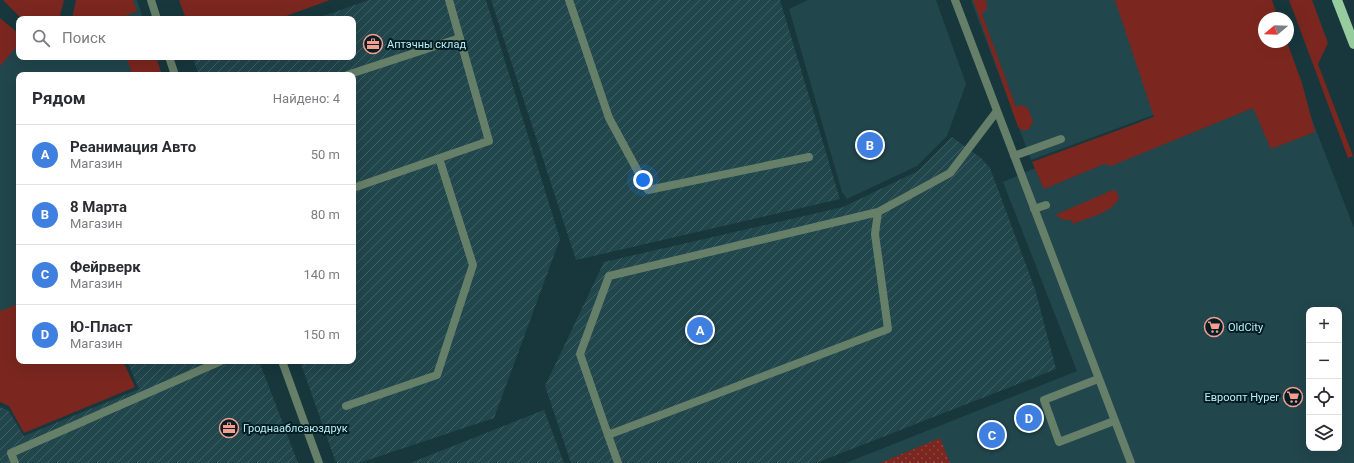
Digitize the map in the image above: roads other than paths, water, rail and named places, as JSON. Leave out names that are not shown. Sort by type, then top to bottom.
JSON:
[{"type":"main road","points":[[1337,0],[1354,44]]},
{"type":"lane","points":[[150,0],[156,16]]},
{"type":"lane","points":[[356,187],[489,141],[449,0]]},
{"type":"lane","points":[[569,0],[609,118],[648,190],[809,157]]},
{"type":"lane","points":[[955,0],[1114,421],[1132,463]]},
{"type":"lane","points":[[356,72],[460,38]]},
{"type":"lane","points":[[170,60],[174,72]]},
{"type":"lane","points":[[618,463],[580,354],[609,276],[878,212],[950,173],[997,111]]},
{"type":"lane","points":[[1014,156],[1062,139]]},
{"type":"lane","points":[[346,406],[437,375],[473,265],[439,158]]},
{"type":"lane","points":[[1034,209],[1046,205]]},
{"type":"lane","points":[[608,434],[888,329],[875,234],[878,212]]},
{"type":"lane","points":[[16,463],[11,453],[214,364]]},
{"type":"lane","points":[[283,364],[319,463]]},
{"type":"lane","points":[[1098,379],[1044,400],[1059,442],[1114,421]]},
{"type":"place","name":"Аптэчны склад","points":[[373,44]]},
{"type":"place","name":"8 Марта","points":[[870,145]]},
{"type":"place","name":"OldCity","points":[[1214,327]]},
{"type":"place","name":"Реанимация Авто","points":[[700,330]]},
{"type":"place","name":"Евроопт Hyper","points":[[1293,397]]},
{"type":"place","name":"Ю-Пласт","points":[[1029,418]]},
{"type":"place","name":"Гроднааблсаюздрук","points":[[229,428]]},
{"type":"place","name":"Фейрверк","points":[[992,435]]}]
